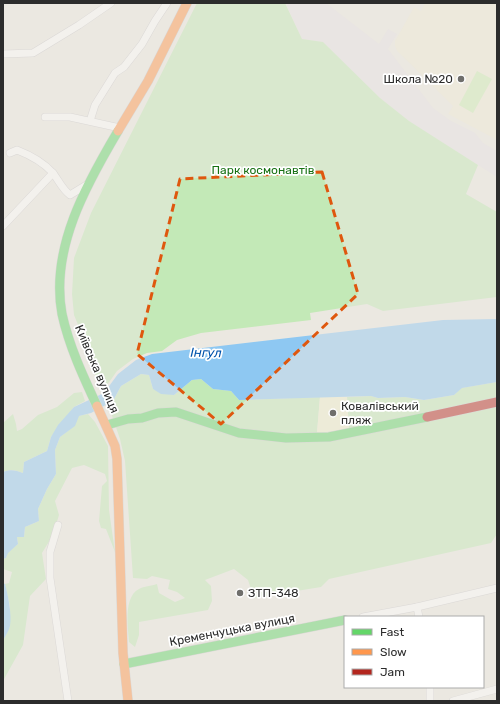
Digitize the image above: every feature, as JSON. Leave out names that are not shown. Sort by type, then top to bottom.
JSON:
[{"type":"street","points":[[3,54],[32,53],[79,25],[111,3]]},
{"type":"street","points":[[90,122],[95,105],[115,73],[124,67],[142,44],[154,21],[166,3]]},
{"type":"street","name":"Київська вулиця","points":[[128,701],[124,664],[116,446],[86,381],[67,334],[62,311],[60,288],[61,265],[65,243],[76,211],[88,184],[155,69],[187,3]]},
{"type":"street","points":[[45,117],[70,117],[120,128]]},
{"type":"street","points":[[10,153],[17,150],[34,157],[53,173],[64,191],[70,195],[88,184]]},
{"type":"street","points":[[3,226],[53,173]]},
{"type":"street","points":[[105,421],[142,418],[158,413],[176,412],[239,433],[286,438],[329,437],[497,402]]},
{"type":"street","points":[[58,524],[50,552],[50,578],[68,701]]},
{"type":"street","points":[[368,616],[417,607],[497,588]]},
{"type":"street","points":[[417,607],[418,616]]},
{"type":"street","name":"Кременчуцька вулиця","points":[[124,664],[344,620]]},
{"type":"street","points":[[430,688],[430,701]]},
{"type":"street","points":[[453,701],[497,689]]},
{"type":"highlighted area","points":[[322,172],[358,294],[221,424],[137,354],[180,179]]},
{"type":"shaded area","points":[[289,3],[326,3],[379,44],[388,29],[397,34],[388,49],[433,108],[451,121],[475,133],[483,143],[497,151],[497,177],[409,121],[380,98],[323,42],[302,39],[287,6]]},
{"type":"shaded area","name":"Школа №20","points":[[425,3],[497,3],[497,140],[448,114],[453,106],[397,51],[395,41],[414,7],[421,11]]},
{"type":"green space","name":"Парк космонавтів","points":[[197,3],[285,3],[302,39],[323,42],[380,98],[409,121],[478,165],[466,194],[497,212],[497,297],[383,311],[367,304],[310,313],[311,320],[201,333],[177,340],[162,351],[147,353],[133,359],[117,371],[105,388],[98,384],[88,349],[74,315],[72,294],[74,258],[91,213]]},
{"type":"green space","points":[[477,71],[492,79],[473,113],[459,105]]},
{"type":"green space","points":[[141,374],[149,375],[153,389],[174,395],[192,380],[201,379],[213,389],[231,391],[239,400],[320,397],[317,433],[349,429],[347,397],[405,397],[424,400],[454,395],[461,388],[497,382],[497,534],[491,543],[329,579],[321,587],[254,598],[248,580],[234,569],[205,580],[211,586],[212,601],[208,610],[139,622],[139,635],[135,647],[129,642],[128,621],[129,606],[134,593],[141,588],[157,584],[159,593],[175,602],[185,598],[177,592],[168,589],[170,580],[152,576],[147,579],[133,578],[125,461],[120,439],[107,405],[113,401],[121,386]]},
{"type":"green space","points":[[82,392],[85,401],[74,407],[51,437],[47,451],[24,462],[23,473],[13,470],[3,472],[3,423],[13,414],[17,431],[22,429],[38,415],[57,407],[74,393]]},
{"type":"green space","points":[[88,414],[95,422],[108,446],[109,510],[115,552],[106,529],[101,528],[99,521],[102,486],[107,481],[105,474],[84,465],[72,468],[55,501],[59,515],[53,535],[42,553],[46,579],[30,596],[23,645],[3,681],[3,641],[10,626],[10,606],[5,584],[9,583],[12,572],[3,569],[3,559],[6,558],[7,553],[18,544],[17,537],[24,537],[25,527],[39,521],[38,509],[56,474],[55,450],[60,437],[74,426],[78,416]]},
{"type":"sand","name":"Ковалівський пляж","points":[[320,397],[347,397],[349,429],[317,433]]},
{"type":"water","name":"Інгул","points":[[497,319],[497,382],[462,388],[454,395],[424,400],[405,397],[378,398],[371,396],[239,400],[231,391],[213,389],[201,379],[192,380],[174,395],[161,394],[153,389],[149,375],[141,374],[121,386],[113,401],[91,413],[79,416],[75,426],[60,437],[55,450],[56,474],[38,509],[39,521],[25,527],[24,537],[17,537],[18,544],[8,553],[6,558],[3,559],[3,472],[13,470],[23,473],[24,462],[47,451],[51,437],[58,425],[74,407],[104,393],[118,374],[136,360],[152,354],[443,320]]},
{"type":"water","points":[[3,583],[5,584],[7,594],[10,621],[9,628],[3,641]]},
{"type":"traffic: fast","points":[[97,406],[68,338],[62,314],[60,290],[61,266],[66,242],[83,195],[118,131]]},
{"type":"traffic: fast","points":[[107,425],[128,419],[142,418],[158,413],[176,412],[239,433],[286,438],[329,437],[427,417]]},
{"type":"traffic: fast","points":[[124,664],[344,620]]},
{"type":"traffic: slow","points":[[118,131],[148,81],[187,3]]},
{"type":"traffic: slow","points":[[97,406],[115,446],[117,459],[123,653],[128,701]]},
{"type":"traffic: jam","points":[[427,417],[497,402]]},
{"type":"place","name":"Школа №20","points":[[461,79]]},
{"type":"place","name":"Ковалівський пляж","points":[[333,413]]},
{"type":"place","name":"ЗТП-348","points":[[240,593]]}]
